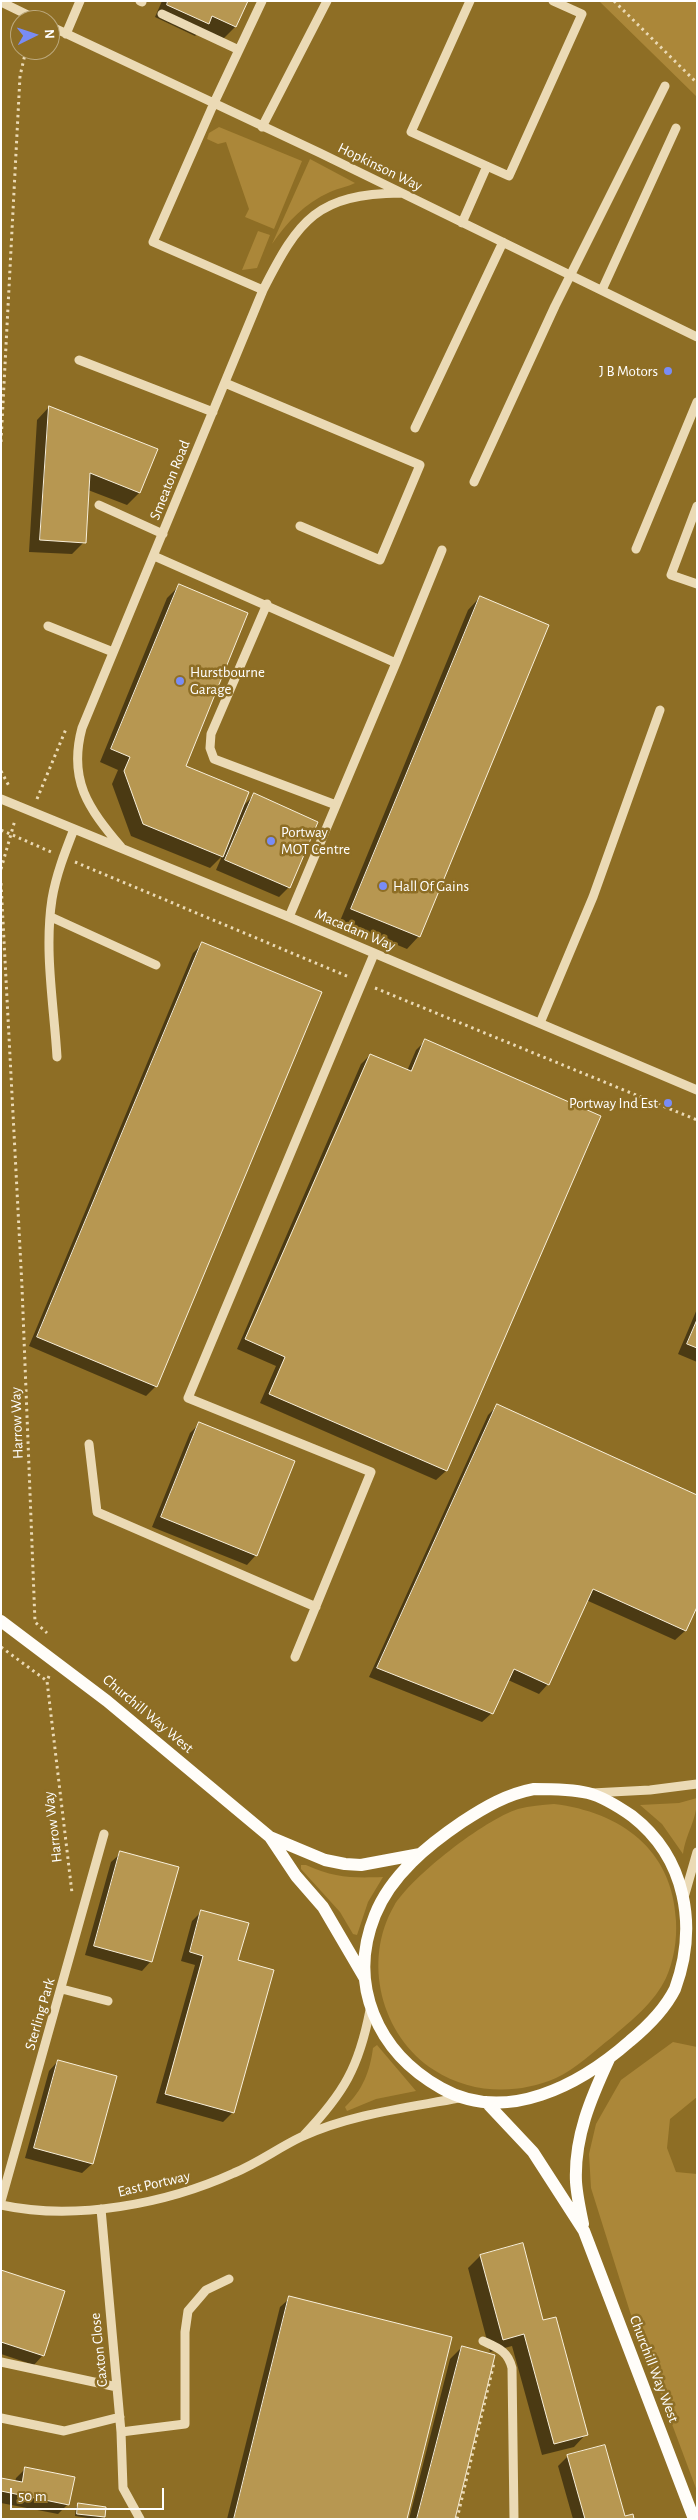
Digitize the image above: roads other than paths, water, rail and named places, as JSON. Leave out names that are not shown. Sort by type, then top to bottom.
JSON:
[{"type":"main road","name":"Churchill Way West","points":[[1,1621],[55,1660],[270,1837],[325,1860],[345,1864],[361,1865],[420,1854]]},
{"type":"main road","name":"Churchill Way West","points":[[554,1789],[589,1793],[619,1808],[646,1827],[672,1859],[685,1894],[689,1937],[682,1971],[674,1990],[664,2006],[640,2033],[609,2059],[580,2078],[530,2099],[486,2102],[459,2098],[433,2084],[410,2066],[378,2026],[370,2010],[364,1977],[375,1915],[396,1880],[420,1854],[477,1812],[520,1792],[554,1789]]},
{"type":"main road","name":"Churchill Way West","points":[[270,1837],[296,1876],[323,1907],[364,1977]]},
{"type":"main road","name":"Churchill Way West","points":[[609,2059],[588,2107],[577,2154],[576,2182],[584,2231],[694,2519]]},
{"type":"main road","name":"Churchill Way West","points":[[486,2102],[533,2152],[584,2231]]},
{"type":"street","points":[[66,34],[80,1]]},
{"type":"street","points":[[262,1],[214,103],[153,242],[263,290]]},
{"type":"street","points":[[262,126],[327,1]]},
{"type":"street","points":[[470,1],[411,132],[508,176],[582,14],[552,1]]},
{"type":"street","points":[[1,2],[17,10]]},
{"type":"street","points":[[162,14],[239,50]]},
{"type":"street","name":"Hopkinson Way","points":[[60,31],[402,193],[697,336]]},
{"type":"street","points":[[474,482],[570,275],[665,86]]},
{"type":"street","points":[[602,290],[676,128]]},
{"type":"street","points":[[462,223],[487,166]]},
{"type":"street","name":"Smeaton Road","points":[[120,847],[101,823],[85,798],[79,779],[76,758],[82,728],[263,290],[292,236],[304,222],[318,212],[357,196],[402,193]]},
{"type":"street","points":[[415,428],[503,242]]},
{"type":"street","points":[[79,360],[212,412]]},
{"type":"street","points":[[224,383],[420,465],[380,560],[300,526]]},
{"type":"street","points":[[636,549],[697,402]]},
{"type":"street","points":[[99,505],[163,534]]},
{"type":"street","points":[[697,506],[672,575],[697,584]]},
{"type":"street","points":[[289,917],[442,550]]},
{"type":"street","points":[[154,556],[267,604],[396,663]]},
{"type":"street","points":[[267,604],[211,734],[210,748],[214,759],[336,805]]},
{"type":"street","points":[[48,626],[113,652]]},
{"type":"street","points":[[540,1023],[592,897],[660,710]]},
{"type":"street","name":"Macadam Way","points":[[1,799],[289,917],[697,1090]]},
{"type":"street","points":[[58,1057],[50,953],[51,917],[53,899],[61,866],[74,829]]},
{"type":"street","points":[[51,917],[156,965]]},
{"type":"street","points":[[295,1657],[371,1472],[188,1398],[374,954]]},
{"type":"street","points":[[89,1444],[97,1512],[316,1607]]},
{"type":"street","points":[[589,1793],[650,1790],[697,1784]]},
{"type":"street","name":"Sterling Park","points":[[1,2203],[104,1834]]},
{"type":"street","points":[[685,1894],[697,1852]]},
{"type":"street","points":[[62,1989],[108,2001]]},
{"type":"street","points":[[302,2137],[322,2116],[347,2084],[361,2048],[370,2010]]},
{"type":"street","points":[[302,2137],[380,2112],[459,2098]]},
{"type":"street","name":"East Portway","points":[[1,2203],[25,2210],[53,2212],[101,2209],[158,2198],[200,2187],[235,2173],[302,2137]]},
{"type":"street","name":"Caxton Close","points":[[101,2209],[120,2417],[123,2488],[140,2519]]},
{"type":"street","points":[[121,2432],[185,2424],[185,2332],[188,2311],[206,2290],[229,2279]]},
{"type":"street","points":[[483,2341],[498,2348],[510,2357],[512,2368],[514,2519]]},
{"type":"street","points":[[1,2362],[117,2387]]},
{"type":"street","points":[[1,2418],[64,2431],[120,2417]]},
{"type":"place","name":"J B Motors","points":[[668,371]]},
{"type":"place","name":"Hurstbourne Garage","points":[[180,681]]},
{"type":"place","name":"Portway MOT Centre","points":[[271,841]]},
{"type":"place","name":"Hall Of Gains","points":[[383,886]]},
{"type":"place","name":"Portway Ind Est","points":[[668,1103]]}]
